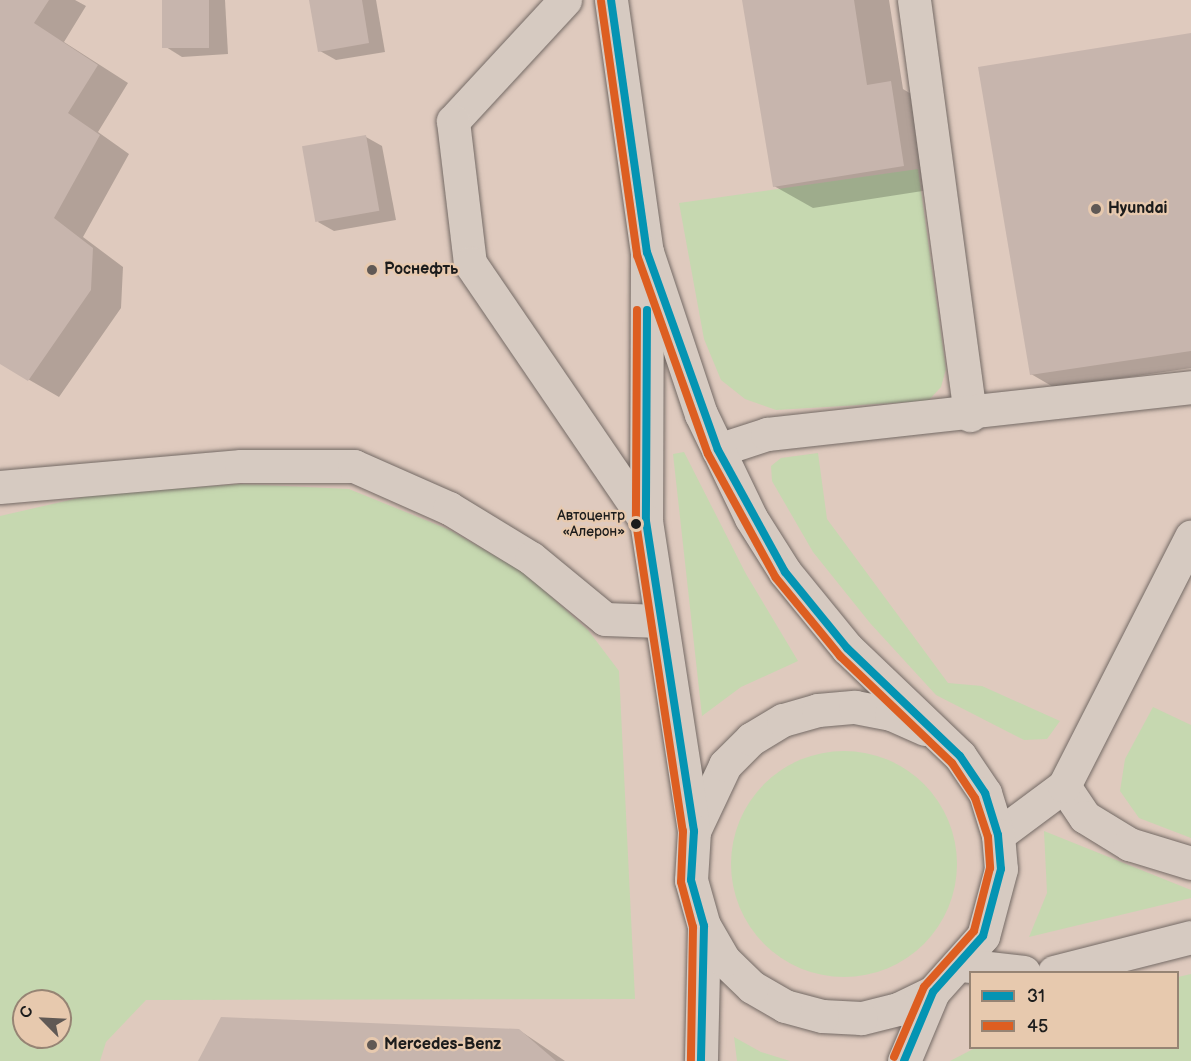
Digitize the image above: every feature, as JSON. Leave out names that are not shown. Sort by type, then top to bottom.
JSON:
[{"type":"main road","points":[[566,0],[453,120],[470,263],[646,521]]},
{"type":"main road","points":[[611,0],[647,252],[646,521],[694,831],[691,880],[704,926],[701,1061]]},
{"type":"main road","points":[[914,0],[970,415]]},
{"type":"main road","points":[[647,252],[718,450],[786,572],[847,648],[925,729],[960,756],[985,793],[998,835],[996,904],[962,965],[933,992],[898,1009],[861,1018],[822,1017],[785,1006],[745,980],[704,926]]},
{"type":"main road","points":[[718,450],[767,434],[970,415],[1191,387]]},
{"type":"main road","points":[[0,487],[241,466],[354,466],[476,524],[531,558],[605,619],[660,621]]},
{"type":"main road","points":[[998,835],[1064,786],[1191,537]]},
{"type":"main road","points":[[694,831],[725,765],[751,739],[783,720],[818,710],[855,707],[891,714],[925,729]]},
{"type":"main road","points":[[1064,786],[1085,817],[1120,838],[1191,863]]},
{"type":"main road","points":[[1058,971],[1191,937]]},
{"type":"main road","points":[[962,965],[1015,971]]},
{"type":"main road","points":[[903,1061],[933,992]]},
{"type":"green space","points":[[918,169],[946,369],[941,387],[928,401],[776,410],[745,399],[721,380],[704,339],[679,203]]},
{"type":"green space","points":[[684,452],[746,574],[798,661],[741,687],[702,716],[673,454]]},
{"type":"green space","points":[[818,453],[827,519],[948,683],[982,686],[1060,721],[1047,739],[1024,740],[936,695],[870,623],[813,552],[772,481],[771,466],[781,458]]},
{"type":"green space","points":[[241,484],[349,489],[450,530],[525,573],[588,630],[619,671],[635,999],[146,1000],[106,1042],[100,1061],[0,1061],[0,516],[96,494]]},
{"type":"green space","points":[[1153,707],[1191,725],[1191,838],[1139,818],[1120,791],[1125,759]]},
{"type":"green space","points":[[833,751],[855,751],[887,759],[897,764],[916,776],[932,792],[949,821],[955,842],[957,864],[955,886],[949,907],[932,936],[916,952],[887,969],[855,977],[833,977],[801,969],[791,964],[772,952],[756,936],[739,907],[731,875],[731,853],[739,821],[744,811],[756,792],[772,776],[801,759]]},
{"type":"green space","points":[[1044,831],[1191,890],[1191,898],[1029,937],[1047,893]]},
{"type":"green space","points":[[1191,974],[1191,1061],[950,1061],[973,1049],[1179,1049],[1179,977]]},
{"type":"green space","points":[[734,1037],[761,1052],[790,1061],[737,1061]]},
{"type":"building","points":[[0,0],[49,0],[34,23],[98,65],[68,113],[100,135],[54,218],[93,248],[91,290],[28,381],[0,364]]},
{"type":"building","points":[[162,0],[209,0],[209,48],[162,48]]},
{"type":"building","points":[[309,0],[362,0],[369,43],[318,52]]},
{"type":"building","points":[[742,0],[854,0],[867,85],[891,81],[904,166],[773,187]]},
{"type":"building","name":"Hyundai","points":[[1191,33],[1191,351],[1030,375],[978,67]]},
{"type":"building","points":[[366,135],[379,211],[315,222],[302,146]]},
{"type":"building","name":"Mercedes-Benz","points":[[221,1017],[519,1029],[556,1061],[198,1061]]},
{"type":"transit line","name":"31","points":[[611,0],[647,252],[718,450],[785,572],[847,648],[960,756],[985,793],[998,835],[1001,869],[983,936],[933,992],[904,1061]]},
{"type":"transit line","name":"45","points":[[601,1],[637,255],[708,454],[776,578],[840,656],[952,763],[975,798],[988,837],[990,868],[974,931],[924,987],[894,1057]]},
{"type":"transit line","name":"45","points":[[637,310],[636,522],[683,831],[681,882],[693,927],[691,1061]]},
{"type":"transit line","name":"31","points":[[647,310],[646,521],[694,831],[691,880],[704,926],[701,1061]]},
{"type":"place","name":"Hyundai","points":[[1096,209]]},
{"type":"place","name":"Роснефть","points":[[372,270]]},
{"type":"place","name":"Автоцентр «Алерон»","points":[[636,524]]},
{"type":"place","name":"Mercedes-Benz","points":[[372,1045]]}]
